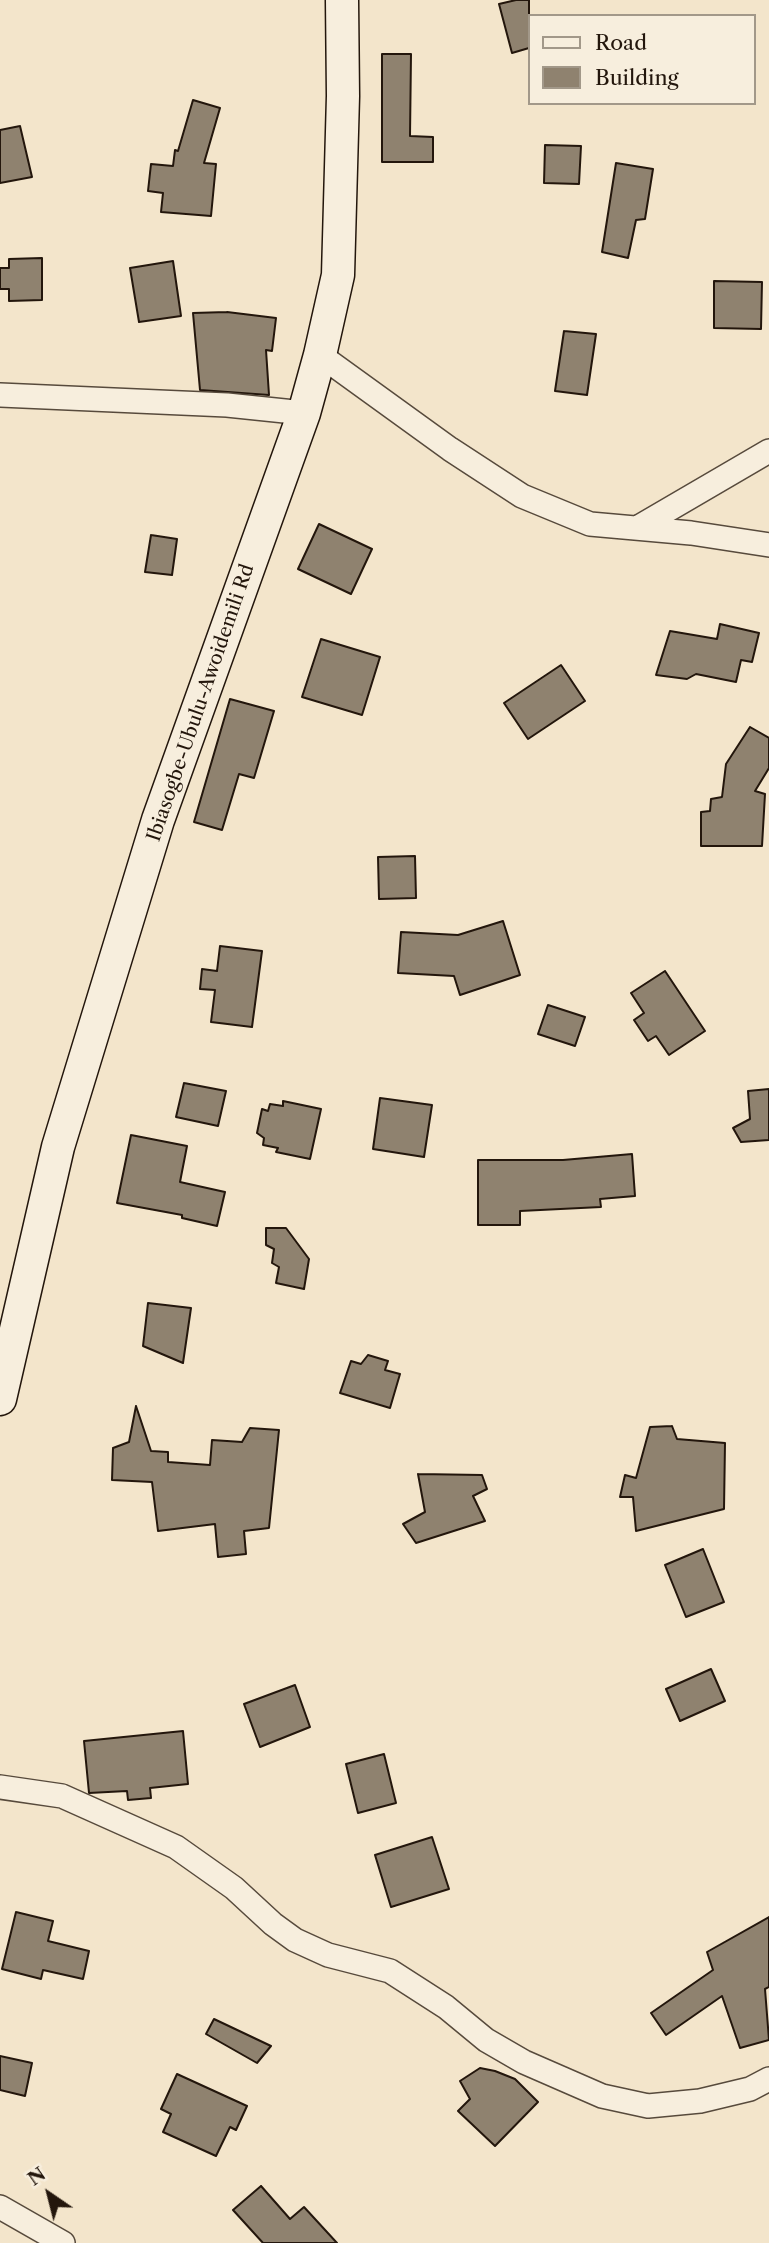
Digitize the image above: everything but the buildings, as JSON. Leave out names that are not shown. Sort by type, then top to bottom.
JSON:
[{"type":"street","name":"Ibiasogbe-Ubulu-Awoidemili Rd","points":[[0,1399],[58,1147],[150,846],[304,413],[320,355],[338,275],[343,96],[342,0]]},
{"type":"street","points":[[320,355],[450,449],[522,496],[590,524],[691,533],[769,545]]},
{"type":"street","points":[[0,395],[226,405],[304,413]]},
{"type":"street","points":[[637,528],[769,451]]},
{"type":"street","points":[[0,1787],[62,1796],[176,1847],[234,1888],[295,1940],[328,1955],[390,1971],[446,2007],[496,2046],[524,2062],[602,2096],[648,2106],[701,2101],[750,2089],[769,2079]]},
{"type":"street","points":[[0,2207],[63,2243]]}]
